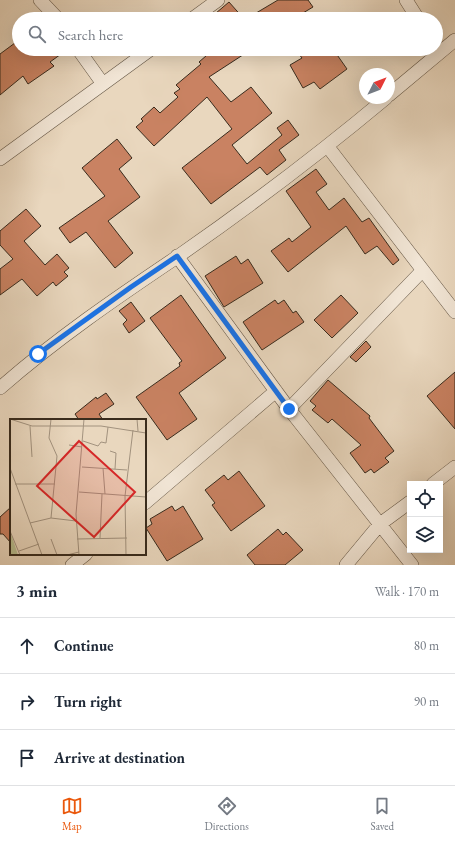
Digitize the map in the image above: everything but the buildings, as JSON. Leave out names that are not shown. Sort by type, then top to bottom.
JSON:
[{"type":"street","points":[[40,0],[51,12]]},
{"type":"street","points":[[202,12],[218,0]]},
{"type":"street","points":[[406,0],[414,12]]},
{"type":"street","points":[[443,47],[455,40]]},
{"type":"street","points":[[83,56],[103,84]]},
{"type":"street","points":[[0,159],[141,56]]},
{"type":"street","points":[[395,90],[431,56]]},
{"type":"street","points":[[0,388],[38,354],[82,321],[177,256],[328,147],[379,104]]},
{"type":"street","points":[[328,147],[455,312]]},
{"type":"street","points":[[177,256],[289,409],[412,565]]},
{"type":"street","points":[[289,409],[422,270]]},
{"type":"street","points":[[146,502],[276,391]]},
{"type":"street","points":[[437,481],[455,467]]},
{"type":"street","points":[[346,565],[380,524],[407,504]]},
{"type":"street","points":[[72,565],[85,555]]},
{"type":"route","points":[[38,354],[82,321],[177,256],[289,409]]}]
